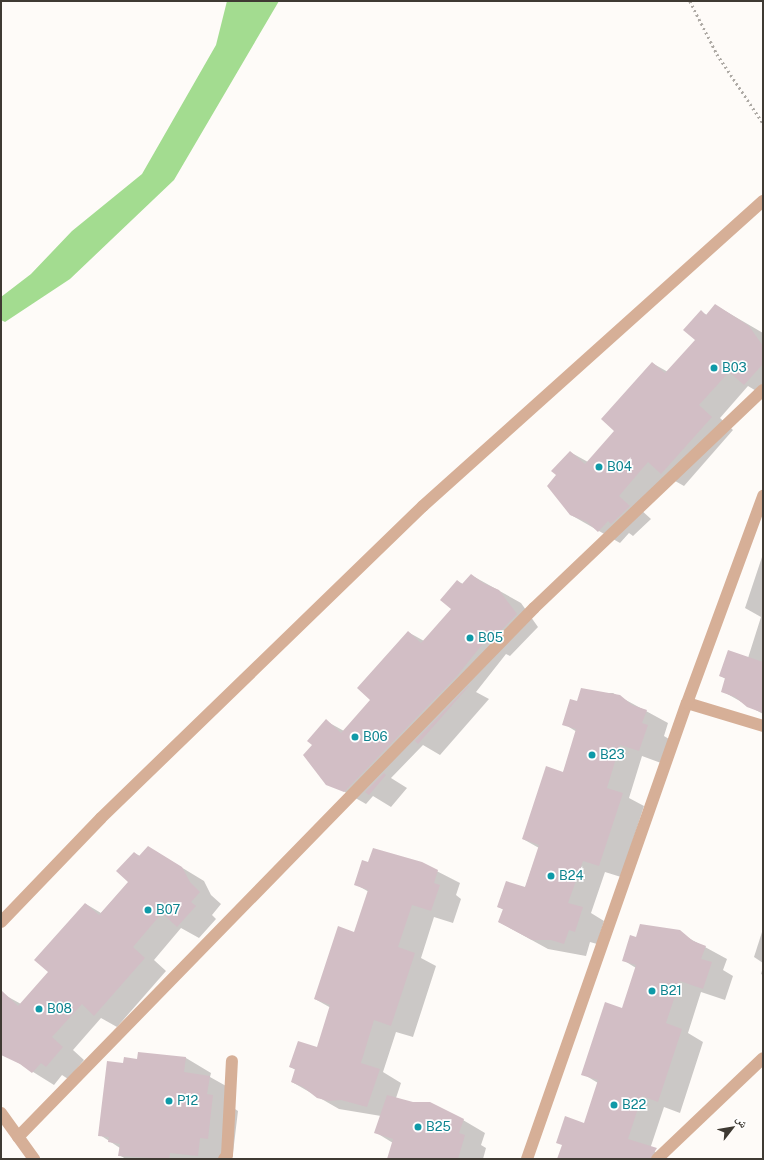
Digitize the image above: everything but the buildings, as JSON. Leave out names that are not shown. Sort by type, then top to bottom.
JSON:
[{"type":"street","points":[[1,922],[101,818],[423,506],[763,201]]},
{"type":"street","points":[[18,1137],[534,608],[763,390]]},
{"type":"street","points":[[527,1159],[687,703],[763,496]]},
{"type":"street","points":[[687,703],[763,726]]},
{"type":"street","points":[[657,1159],[763,1058]]},
{"type":"street","points":[[224,1159],[227,1155],[232,1061]]},
{"type":"street","points":[[1,1113],[34,1159]]},
{"type":"path","points":[[690,1],[717,54],[763,123]]},
{"type":"green space","points":[[227,1],[279,1],[174,180],[70,279],[5,322],[1,320],[1,297],[31,274],[72,231],[142,174],[216,45]]},
{"type":"place","name":"B03","points":[[714,368]]},
{"type":"place","name":"B04","points":[[599,467]]},
{"type":"place","name":"B05","points":[[470,638]]},
{"type":"place","name":"B06","points":[[355,737]]},
{"type":"place","name":"B23","points":[[592,755]]},
{"type":"place","name":"B24","points":[[551,876]]},
{"type":"place","name":"B07","points":[[148,910]]},
{"type":"place","name":"B21","points":[[652,991]]},
{"type":"place","name":"B08","points":[[39,1009]]},
{"type":"place","name":"P12","points":[[169,1101]]},
{"type":"place","name":"B22","points":[[614,1105]]},
{"type":"place","name":"B25","points":[[418,1127]]}]
